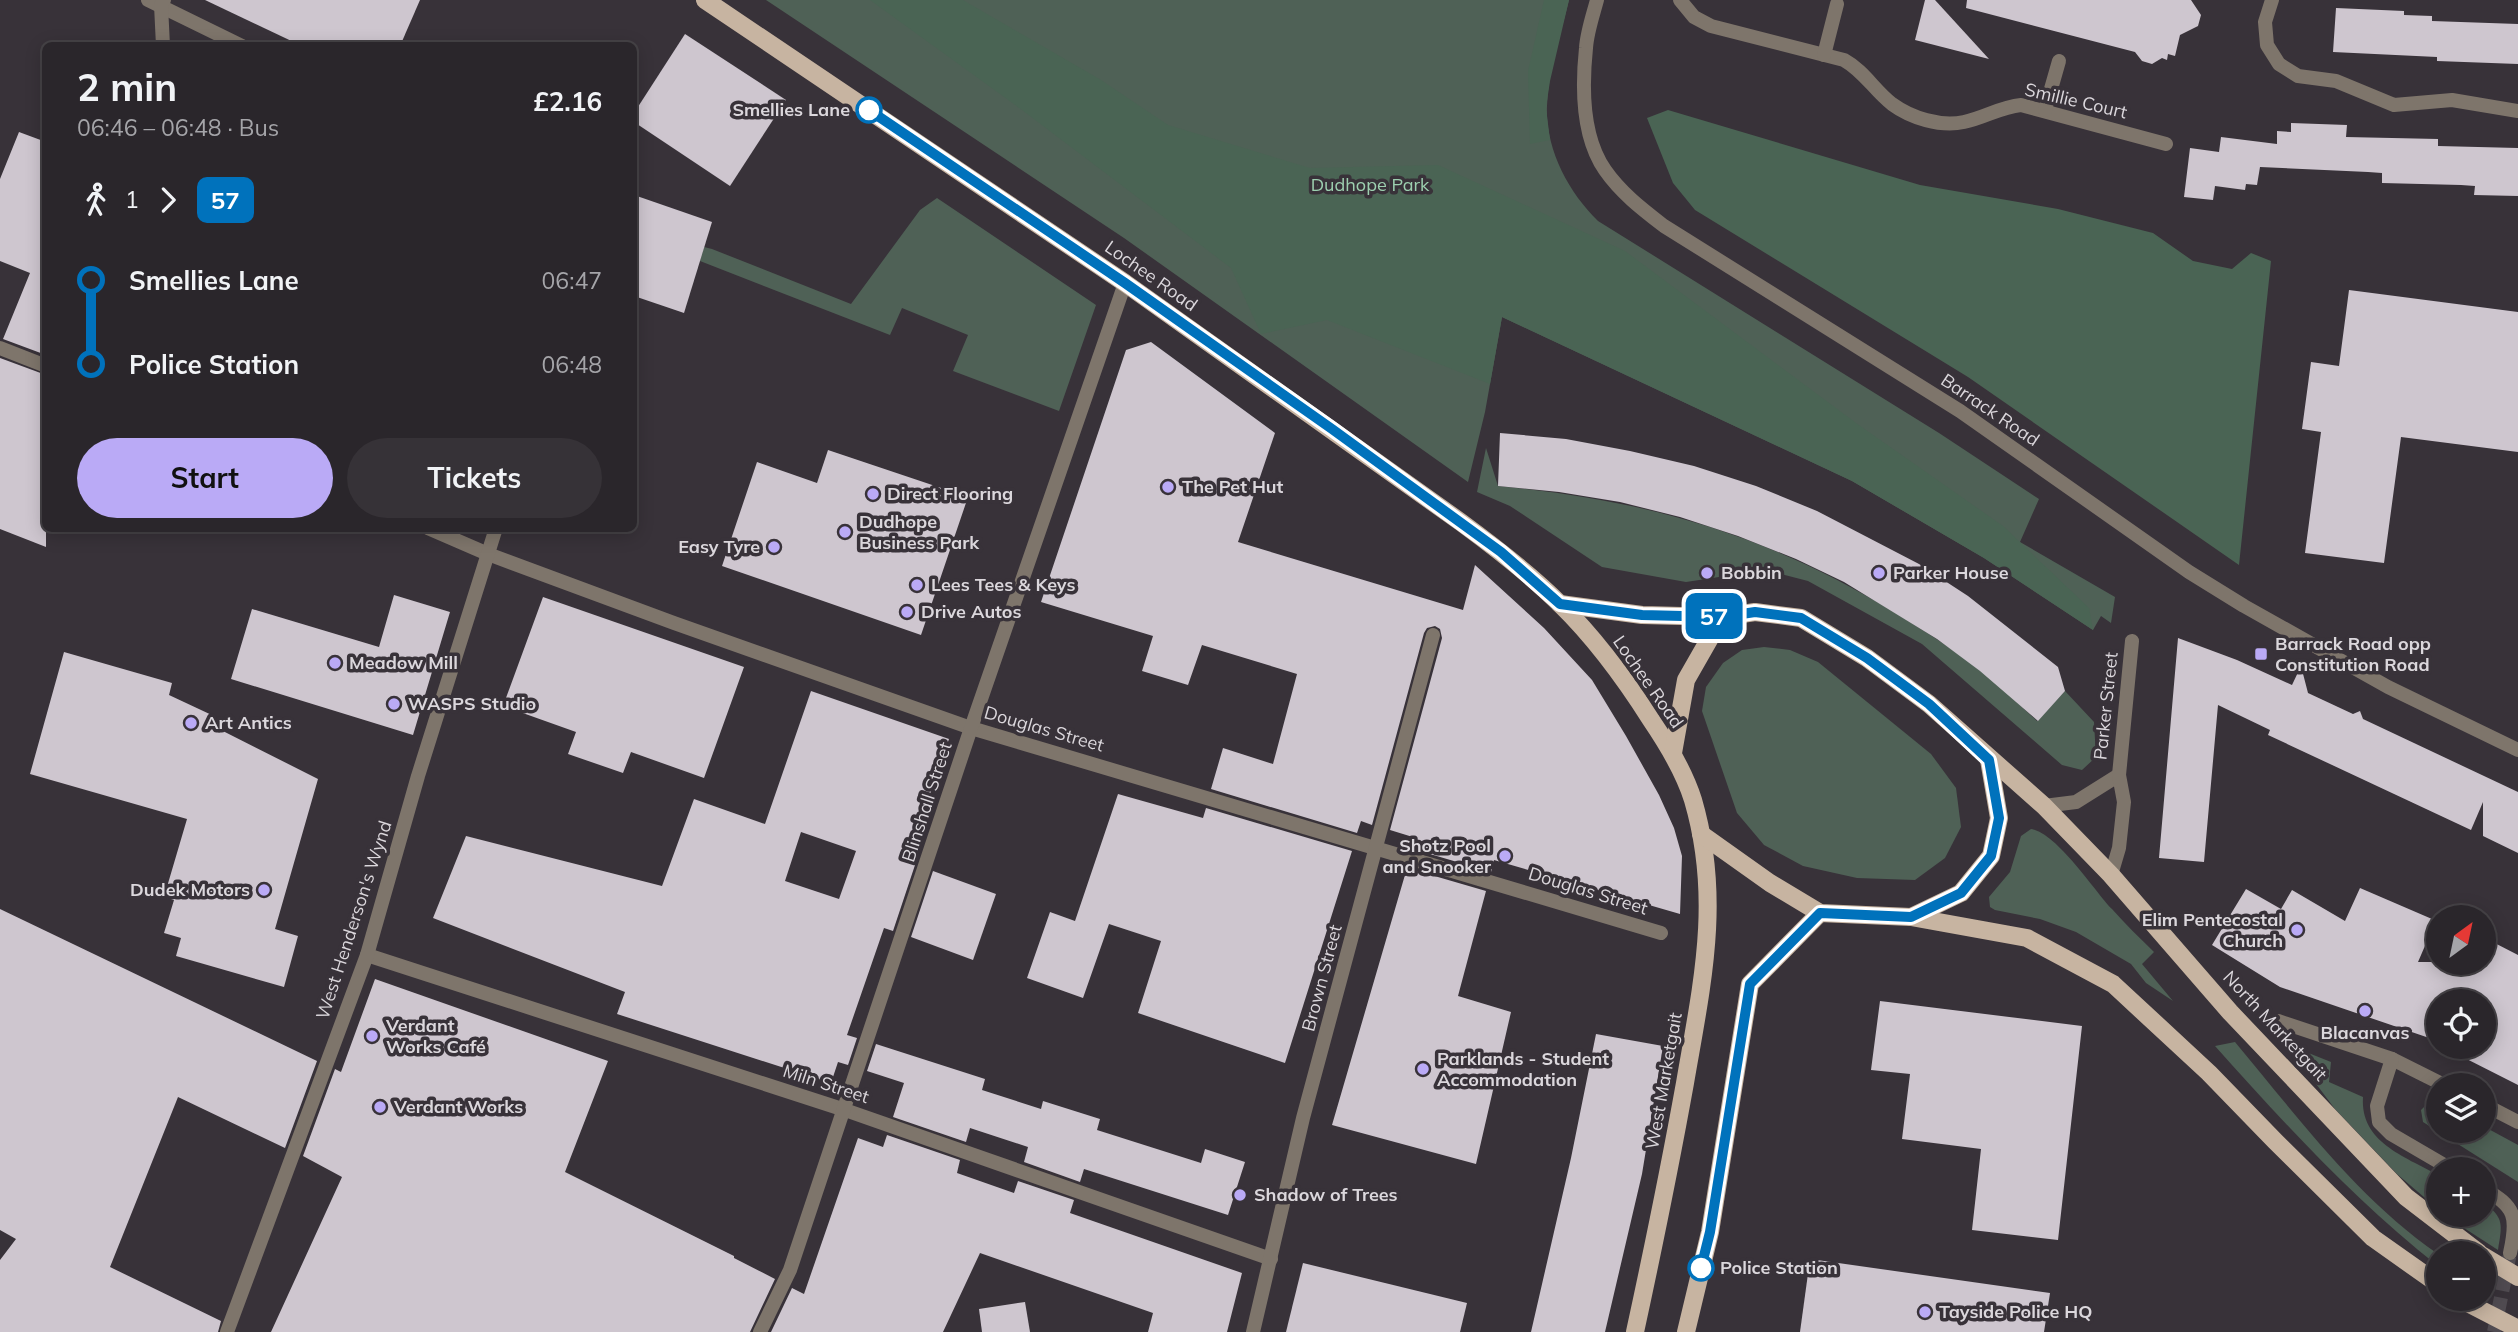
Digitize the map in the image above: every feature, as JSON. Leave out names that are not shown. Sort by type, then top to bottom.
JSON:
[{"type":"main road","name":"Lochee Road","points":[[705,0],[1125,283],[1501,552],[1560,604],[1599,647],[1627,684],[1673,754],[1692,797],[1701,834]]},
{"type":"main road","name":"Lochee Road","points":[[1560,604],[1642,615],[1722,617],[1755,612],[1801,618],[1867,658],[1929,704],[1989,760]]},
{"type":"main road","points":[[1673,754],[1686,680],[1722,617]]},
{"type":"main road","points":[[1911,917],[1961,893],[1991,856],[1999,818],[1989,760]]},
{"type":"main road","name":"North Marketgait","points":[[1989,760],[2044,806],[2111,875],[2230,1012],[2406,1197],[2463,1241]]},
{"type":"main road","points":[[1701,834],[1770,883],[1820,913],[1911,917],[2027,938],[2113,984],[2209,1073],[2373,1238],[2426,1276]]},
{"type":"main road","name":"West Marketgait","points":[[1635,1332],[1662,1209],[1707,946],[1709,885],[1701,834]]},
{"type":"main road","points":[[1686,1332],[1710,1232],[1750,984],[1820,913]]},
{"type":"main road","points":[[2496,1264],[2518,1277]]},
{"type":"main road","points":[[2483,1311],[2518,1329]]},
{"type":"street","name":"Barrack Road","points":[[1597,0],[1586,45],[1585,92],[1589,132],[1603,168],[1631,201],[1664,226],[1961,411],[2181,566],[2244,606],[2388,687],[2518,750]]},
{"type":"street","name":"Smillie Court","points":[[1680,0],[1694,17],[1711,26],[1844,60],[1860,69],[1893,105],[1916,117],[1939,123],[1962,123],[2003,107],[2021,106],[2045,110],[2166,144]]},
{"type":"street","points":[[2272,0],[2264,22],[2267,45],[2279,64],[2298,76],[2336,80],[2394,106],[2452,100],[2518,111]]},
{"type":"street","points":[[158,2],[163,42]]},
{"type":"street","points":[[158,2],[234,42]]},
{"type":"street","points":[[1824,55],[1837,4]]},
{"type":"street","points":[[2045,110],[2059,61]]},
{"type":"street","name":"Blinshall Street","points":[[760,1332],[790,1269],[971,728],[1125,283]]},
{"type":"street","points":[[0,348],[42,364]]},
{"type":"street","name":"Douglas Street","points":[[437,532],[488,554],[674,623],[971,728],[1661,933]]},
{"type":"street","name":"West Henderson's Wynd","points":[[227,1332],[367,955],[418,776],[495,532]]},
{"type":"street","name":"Brown Street","points":[[1253,1332],[1303,1118],[1433,635]]},
{"type":"street","name":"Parker Street","points":[[2111,875],[2119,848],[2124,802],[2119,775],[2132,641]]},
{"type":"street","name":"Parker Street","points":[[2044,806],[2076,802],[2119,775]]},
{"type":"street","name":"Miln Street","points":[[367,955],[845,1110],[1270,1259]]},
{"type":"street","points":[[2278,1021],[2392,1059],[2426,1076]]},
{"type":"street","points":[[2392,1059],[2377,1106],[2379,1122],[2391,1134],[2430,1157]]},
{"type":"street","points":[[2496,1111],[2518,1122]]},
{"type":"street","points":[[2496,1196],[2513,1213],[2516,1228],[2510,1253]]},
{"type":"green space","name":"Dudhope Park","points":[[766,0],[1569,0],[1550,79],[1547,122],[1560,168],[1587,209],[1598,221],[1939,433],[2039,499],[2020,542],[2115,597],[2111,623],[2101,616],[2093,630],[1984,558],[1852,481],[1502,317],[1485,412],[1468,482],[1124,238]]},
{"type":"green space","points":[[870,0],[963,0],[1101,80],[1168,125],[1310,168],[1438,165],[1625,251],[1856,423],[2003,526],[2089,608],[2093,630],[1984,558],[1852,481],[1502,317],[1490,384],[1327,320],[1261,334],[1231,268],[1022,110]]},
{"type":"green space","points":[[1544,0],[1569,0],[1546,108],[1550,140],[1530,144],[1528,71]]},
{"type":"green space","points":[[1668,110],[1920,185],[2058,209],[2153,233],[2193,261],[2232,269],[2251,253],[2271,261],[2239,565],[1968,377],[1695,210],[1673,183],[1647,118]]},
{"type":"green space","points":[[937,198],[1096,305],[1059,411],[953,371],[968,335],[902,308],[890,335],[700,261],[704,247],[712,249],[851,304],[920,210]]},
{"type":"green space","points":[[1486,448],[1498,486],[1552,492],[1655,511],[1703,525],[1799,561],[1894,612],[1939,640],[1996,684],[2037,721],[2065,691],[2094,722],[2096,757],[2082,770],[2062,765],[1922,644],[1808,581],[1765,570],[1686,582],[1602,567],[1510,506],[1477,492]]},
{"type":"green space","points":[[1764,647],[1790,650],[1818,662],[1931,754],[1956,788],[1961,827],[1945,858],[1915,880],[1857,878],[1803,866],[1764,845],[1737,813],[1702,711],[1706,687],[1723,663],[1742,650]]},
{"type":"green space","points":[[2031,829],[2052,840],[2063,851],[2117,915],[2154,952],[2142,964],[2173,1001],[2146,983],[2131,964],[2076,932],[2040,919],[1990,907],[1989,897],[2010,872],[2021,836]]},
{"type":"green space","points":[[2235,1042],[2329,1155],[2381,1208],[2426,1245],[2426,1256],[2349,1188],[2294,1133],[2215,1046]]},
{"type":"green space","points":[[2286,1044],[2331,1062],[2329,1082],[2363,1097],[2364,1112],[2376,1136],[2399,1154],[2426,1169],[2426,1199],[2397,1174],[2335,1109]]},
{"type":"green space","points":[[2426,1105],[2426,1124],[2423,1122],[2421,1110]]},
{"type":"green space","points":[[2496,1133],[2518,1145],[2518,1182],[2496,1168],[2496,1157],[2478,1157],[2456,1143],[2496,1143]]},
{"type":"green space","points":[[2496,1215],[2500,1223],[2498,1250],[2496,1241],[2484,1241],[2463,1227],[2496,1227]]},
{"type":"building","points":[[205,0],[420,0],[402,42],[294,42]]},
{"type":"building","points":[[1925,0],[1935,0],[1989,59],[1915,40]]},
{"type":"building","points":[[1967,0],[2191,0],[2201,15],[2198,26],[2180,35],[2175,56],[2168,54],[2167,60],[2162,58],[2152,64],[2142,61],[2135,52],[1966,8]]},
{"type":"building","points":[[2336,8],[2404,11],[2404,15],[2432,16],[2432,21],[2518,24],[2518,64],[2437,61],[2437,57],[2333,52]]},
{"type":"building","points":[[685,34],[786,100],[730,186],[637,124],[637,108]]},
{"type":"building","points":[[2291,123],[2347,125],[2346,137],[2438,139],[2438,146],[2518,148],[2518,196],[2474,195],[2475,186],[2382,183],[2382,173],[2260,167],[2257,185],[2246,184],[2245,190],[2215,186],[2213,200],[2184,197],[2190,148],[2219,152],[2221,137],[2277,144],[2277,131],[2291,132]]},
{"type":"building","points":[[19,132],[42,141],[42,354],[3,339],[30,273],[0,261],[0,179]]},
{"type":"building","points":[[637,196],[712,222],[684,313],[637,297]]},
{"type":"building","points":[[2349,290],[2518,312],[2518,452],[2401,437],[2384,563],[2305,553],[2321,432],[2302,429],[2311,362],[2339,366]]},
{"type":"building","points":[[1151,342],[1275,433],[1238,542],[1463,610],[1475,565],[1544,628],[1592,680],[1659,795],[1674,828],[1682,856],[1680,914],[1494,860],[1491,872],[1413,849],[1416,838],[1390,830],[1442,638],[1440,629],[1435,626],[1427,628],[1424,633],[1372,825],[1361,821],[1357,833],[1211,789],[1223,748],[1273,764],[1297,674],[1202,645],[1188,685],[1142,671],[1153,636],[1041,602],[1126,350]]},
{"type":"building","points":[[0,358],[42,374],[42,532],[46,532],[46,547],[0,529]]},
{"type":"building","name":"Parker House","points":[[1500,433],[1566,439],[1694,466],[1756,486],[1817,511],[1919,564],[1968,596],[2058,667],[2065,691],[2038,721],[1980,671],[1937,639],[1844,582],[1796,559],[1680,517],[1620,502],[1498,486]]},
{"type":"building","name":"Dudhope Business Park","points":[[828,450],[968,497],[921,635],[722,566],[757,462],[817,483]]},
{"type":"building","name":"Meadow Mill","points":[[394,595],[450,612],[413,735],[231,679],[252,609],[379,647]]},
{"type":"building","points":[[543,597],[744,667],[704,778],[631,752],[623,773],[568,754],[576,732],[503,706]]},
{"type":"building","points":[[2178,638],[2237,660],[2292,685],[2301,666],[2308,693],[2353,714],[2360,711],[2363,719],[2518,792],[2518,853],[2483,836],[2483,802],[2471,830],[2268,735],[2270,730],[2218,705],[2204,862],[2159,858]]},
{"type":"building","points":[[64,652],[172,683],[169,695],[216,717],[213,726],[318,779],[275,929],[298,936],[284,987],[176,956],[181,938],[164,933],[174,900],[164,897],[187,819],[30,774]]},
{"type":"building","points":[[811,691],[949,739],[907,862],[915,865],[893,931],[884,928],[847,1035],[857,1038],[848,1065],[838,1062],[831,1083],[617,1014],[625,992],[433,918],[466,836],[662,886],[694,799],[765,824]],"holes":[[[801,832],[856,851],[839,899],[785,881]]]},
{"type":"building","points":[[1118,794],[1203,818],[1206,808],[1352,851],[1285,1063],[1138,1013],[1161,941],[1109,924],[1083,998],[1027,978],[1050,912],[1075,921]]},
{"type":"building","name":"Parklands - Student Accommodation","points":[[1407,868],[1486,891],[1458,996],[1511,1012],[1476,1164],[1332,1125]]},
{"type":"building","points":[[933,871],[996,894],[973,960],[911,937]]},
{"type":"building","points":[[2360,888],[2426,916],[2426,944],[2418,962],[2426,962],[2426,975],[2496,975],[2496,944],[2518,955],[2518,1085],[2467,1059],[2496,1059],[2496,989],[2426,989],[2426,1037],[2280,987],[2212,945],[2246,889],[2281,909],[2292,890],[2345,921]]},
{"type":"building","points":[[0,909],[317,1061],[285,1148],[178,1097],[110,1267],[221,1321],[218,1332],[0,1332],[0,1260],[16,1239],[0,1230]]},
{"type":"building","points":[[375,979],[608,1061],[565,1172],[775,1279],[750,1332],[271,1332],[342,1177],[303,1156],[335,1069],[341,1072]]},
{"type":"building","points":[[1880,1001],[2082,1026],[2058,1240],[1972,1230],[1981,1149],[1902,1139],[1910,1074],[1871,1070]]},
{"type":"building","points":[[1596,1034],[1663,1046],[1642,1174],[1605,1332],[1531,1332],[1571,1158]]},
{"type":"building","points":[[876,1044],[985,1079],[982,1090],[1041,1109],[1043,1101],[1100,1119],[1097,1130],[1201,1163],[1205,1149],[1245,1162],[1228,1215],[1084,1169],[1080,1182],[1024,1162],[1028,1147],[970,1128],[966,1142],[893,1117],[904,1083],[867,1071]]},
{"type":"building","points":[[887,1135],[960,1160],[957,1173],[1014,1193],[1018,1181],[1074,1200],[1070,1213],[1242,1273],[1227,1332],[1148,1332],[1153,1313],[980,1253],[943,1332],[771,1332],[792,1288],[804,1294],[858,1138],[883,1147]]},
{"type":"building","name":"Tayside Police HQ","points":[[1810,1259],[2050,1293],[2044,1332],[1800,1332]]},
{"type":"building","points":[[1303,1263],[1467,1303],[1460,1332],[1286,1332]]},
{"type":"building","points":[[1025,1302],[1030,1332],[982,1332],[979,1309]]},
{"type":"tunnel","points":[[2494,1332],[2510,1253]]},
{"type":"bus line","name":"57","points":[[869,110],[1125,283],[1332,429],[1501,552],[1560,604],[1642,615],[1722,617],[1755,612],[1801,618],[1867,658],[1929,704],[1989,760],[1999,818],[1991,856],[1961,893],[1911,917],[1820,913],[1750,984],[1710,1232],[1701,1268]]},
{"type":"place","name":"Smellies Lane","points":[[869,110]]},
{"type":"place","name":"The Pet Hut","points":[[1168,487]]},
{"type":"place","name":"Direct Flooring","points":[[873,494]]},
{"type":"place","name":"Dudhope Business Park","points":[[845,532]]},
{"type":"place","name":"Easy Tyre","points":[[774,547]]},
{"type":"place","name":"Bobbin","points":[[1707,573]]},
{"type":"place","name":"Parker House","points":[[1879,573]]},
{"type":"place","name":"Lees Tees & Keys","points":[[917,585]]},
{"type":"place","name":"Drive Autos","points":[[907,612]]},
{"type":"place","name":"Barrack Road opp Constitution Road","points":[[2261,654]]},
{"type":"place","name":"Meadow Mill","points":[[335,663]]},
{"type":"place","name":"WASPS Studio","points":[[394,704]]},
{"type":"place","name":"Art Antics","points":[[191,723]]},
{"type":"place","name":"Shotz Pool and Snooker","points":[[1505,856]]},
{"type":"place","name":"Dudek Motors","points":[[264,890]]},
{"type":"place","name":"Elim Pentecostal Church","points":[[2297,930]]},
{"type":"place","name":"Blacanvas","points":[[2365,1011]]},
{"type":"place","name":"Verdant Works Café","points":[[372,1036]]},
{"type":"place","name":"Parklands - Student Accommodation","points":[[1423,1069]]},
{"type":"place","name":"Verdant Works","points":[[380,1107]]},
{"type":"place","name":"Shadow of Trees","points":[[1240,1195]]},
{"type":"place","name":"Police Station","points":[[1701,1268]]},
{"type":"place","name":"Tayside Police HQ","points":[[1925,1312]]}]
